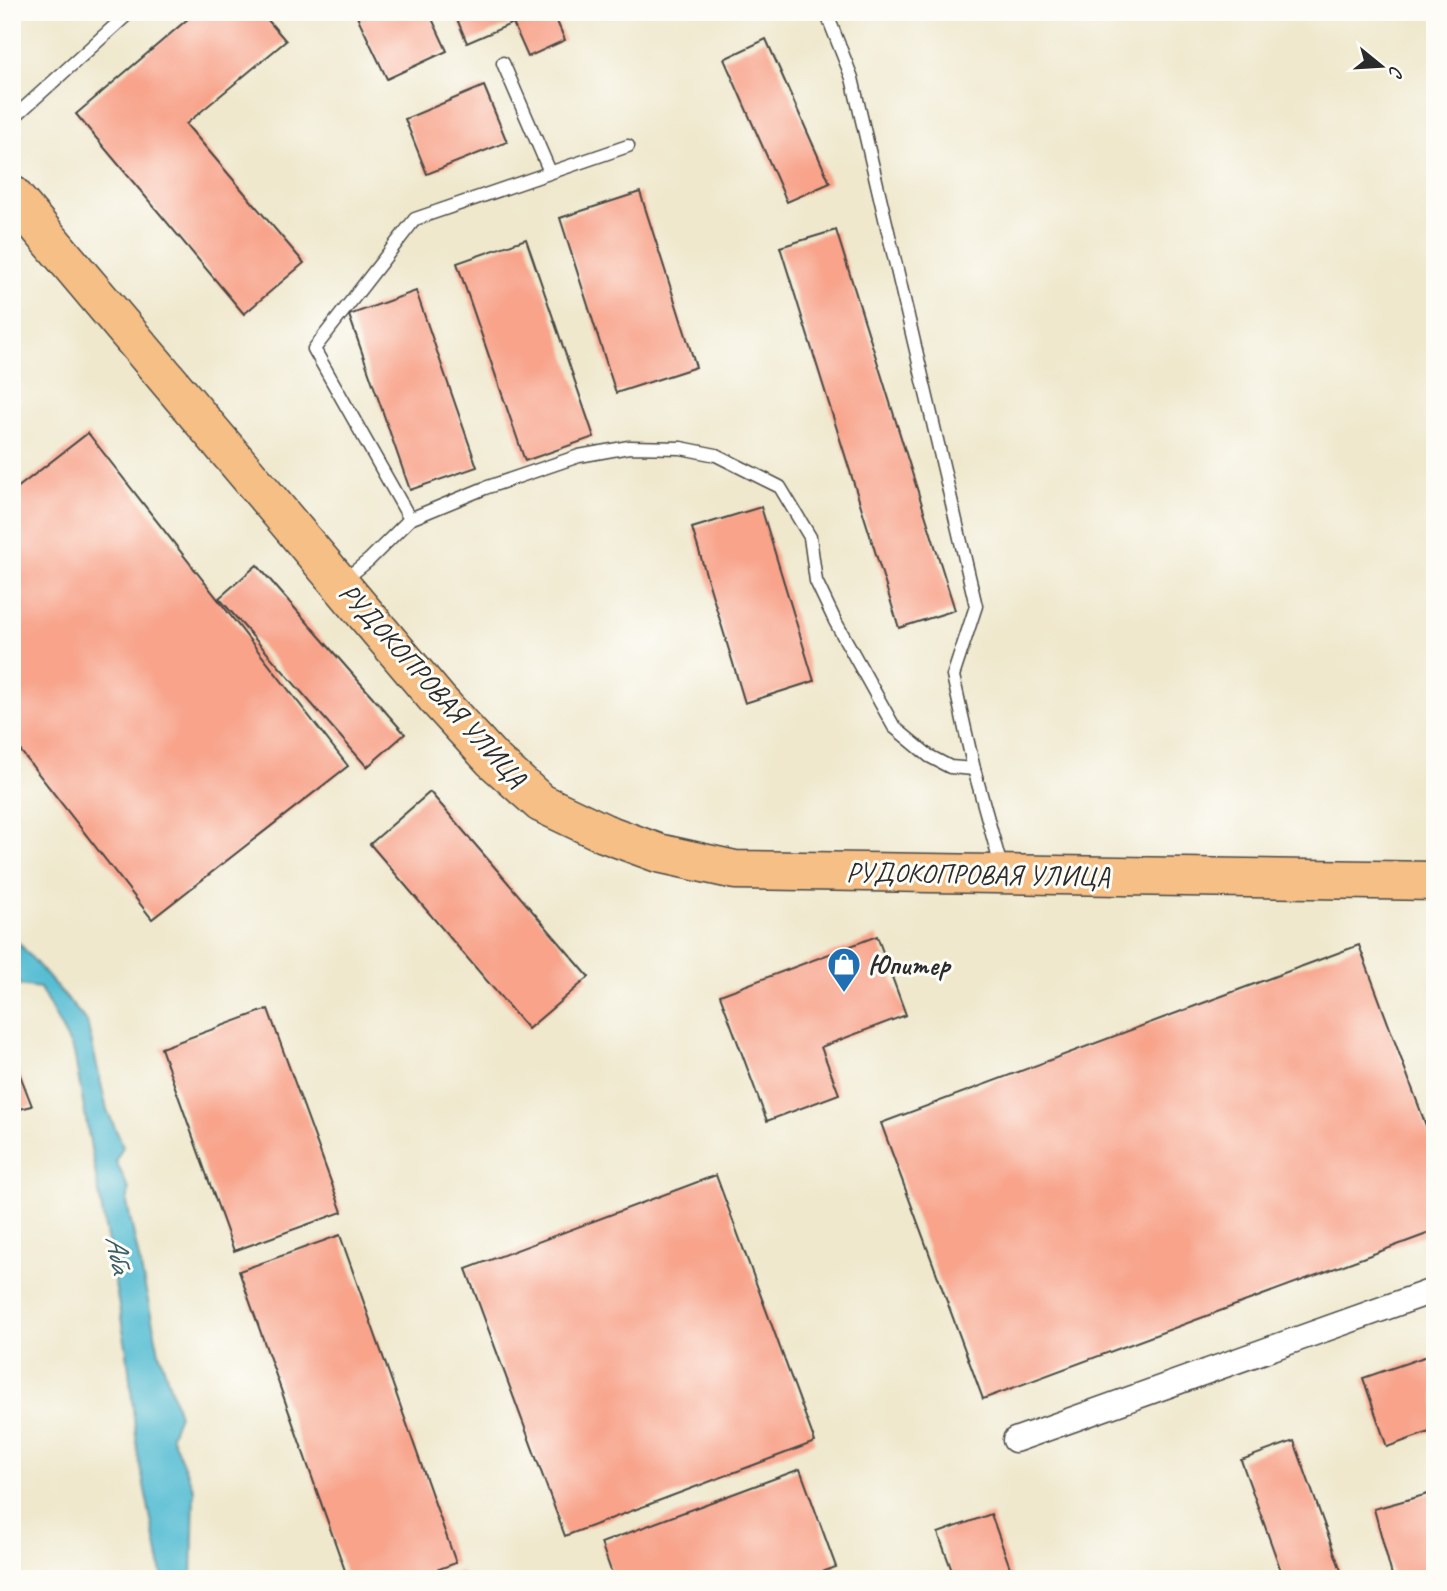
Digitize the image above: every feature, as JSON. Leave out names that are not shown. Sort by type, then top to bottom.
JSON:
[{"type":"main road","name":"РУДОКОПРОВАЯ УЛИЦА","points":[[12,195],[437,699],[492,759],[541,803],[604,833],[658,853],[735,870],[1435,881]]},
{"type":"street","points":[[1015,1440],[1435,1290]]},
{"type":"lane","points":[[12,119],[130,12]]},
{"type":"lane","points":[[826,12],[852,78],[975,606],[953,677],[974,769],[1004,874]]},
{"type":"lane","points":[[503,63],[551,172]]},
{"type":"lane","points":[[410,519],[314,349],[415,219],[628,146]]},
{"type":"lane","points":[[340,583],[369,560],[410,519],[485,488],[579,456],[629,447],[681,448],[716,455],[780,488],[810,537],[816,581],[835,621],[894,727],[929,756],[950,767],[974,769]]},
{"type":"water","name":"Аба","points":[[12,935],[87,1022],[107,1110],[123,1146],[116,1161],[129,1190],[127,1203],[159,1352],[179,1415],[171,1435],[194,1490],[192,1579],[163,1579],[138,1455],[127,1352],[74,1052],[40,988],[19,985],[12,967]]},
{"type":"building","points":[[196,12],[261,12],[286,41],[186,124],[304,263],[244,314],[76,114]]},
{"type":"building","points":[[355,12],[429,12],[447,51],[387,79]]},
{"type":"building","points":[[454,12],[553,12],[565,40],[528,57],[513,23],[467,43]]},
{"type":"building","points":[[766,39],[830,183],[787,202],[724,59]]},
{"type":"building","points":[[484,86],[507,142],[427,174],[405,119]]},
{"type":"building","points":[[640,192],[696,367],[616,393],[560,218]]},
{"type":"building","points":[[836,230],[955,610],[899,628],[780,247]]},
{"type":"building","points":[[526,239],[594,437],[525,461],[457,263]]},
{"type":"building","points":[[416,291],[477,467],[410,490],[349,315]]},
{"type":"building","points":[[88,433],[348,766],[152,919],[12,740],[12,492]]},
{"type":"building","points":[[761,507],[814,681],[745,703],[692,528]]},
{"type":"building","points":[[257,565],[405,734],[367,767],[219,598]]},
{"type":"building","points":[[430,792],[589,977],[528,1029],[370,844]]},
{"type":"building","points":[[877,936],[906,1015],[821,1047],[839,1094],[767,1121],[720,995]]},
{"type":"building","points":[[1359,945],[1435,1150],[1435,1231],[983,1399],[881,1123]]},
{"type":"building","points":[[268,1009],[342,1212],[234,1251],[161,1048]]},
{"type":"building","points":[[12,1054],[32,1106],[12,1111]]},
{"type":"building","points":[[716,1175],[815,1442],[565,1536],[466,1269]]},
{"type":"building","points":[[340,1235],[456,1563],[411,1579],[348,1579],[239,1271]]},
{"type":"building","points":[[1427,1356],[1435,1378],[1435,1430],[1387,1447],[1363,1378]]},
{"type":"building","points":[[1294,1441],[1344,1579],[1284,1579],[1241,1460]]},
{"type":"building","points":[[800,1469],[836,1567],[803,1579],[614,1579],[601,1543]]},
{"type":"building","points":[[1435,1492],[1435,1579],[1393,1579],[1374,1509]]},
{"type":"building","points":[[991,1514],[1014,1579],[955,1579],[938,1533]]},
{"type":"building","points":[[462,1571],[465,1579],[440,1579],[440,1578]]},
{"type":"place","name":"Юпитер","points":[[844,994]]}]
